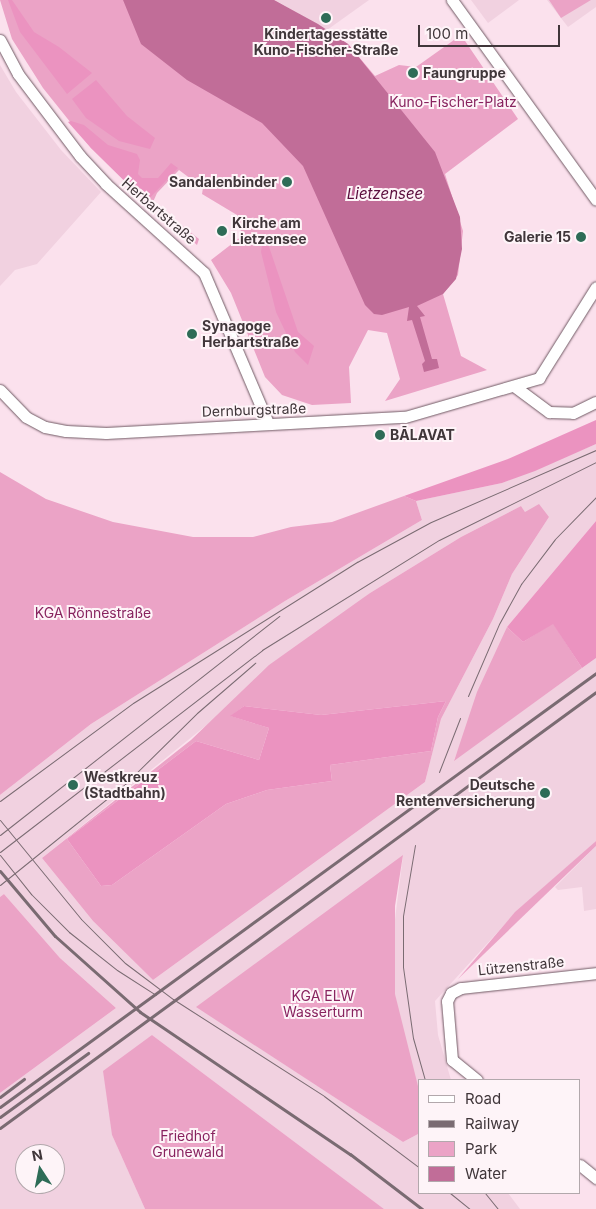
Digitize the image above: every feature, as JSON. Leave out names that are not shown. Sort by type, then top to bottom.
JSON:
[{"type":"street","points":[[452,0],[596,200]]},
{"type":"street","name":"Herbartstraße","points":[[0,40],[18,74],[80,156],[106,184],[204,273],[268,422]]},
{"type":"street","name":"Dernburgstraße","points":[[0,390],[26,416],[45,427],[66,431],[106,433],[268,422],[405,417],[539,378],[596,287]]},
{"type":"street","points":[[517,385],[548,412],[573,413],[596,402]]},
{"type":"street","name":"Lützenstraße","points":[[477,1079],[452,1060],[446,1001],[452,993],[461,988],[596,973]]},
{"type":"street","points":[[581,1166],[596,1178]]},
{"type":"shaded area","points":[[8,0],[12,0],[34,32],[59,47],[92,73],[67,94],[20,32]]},
{"type":"shaded area","name":"Kindertagesstätte Kuno-Fischer-Straße","points":[[274,0],[369,0],[327,30]]},
{"type":"shaded area","points":[[471,0],[519,0],[488,23]]},
{"type":"shaded area","points":[[547,0],[596,0],[596,7],[568,27]]},
{"type":"shaded area","points":[[0,65],[16,92],[61,150],[101,192],[37,264],[15,270],[0,286]]},
{"type":"shaded area","points":[[96,80],[127,116],[155,138],[150,149],[119,141],[86,118],[72,99]]},
{"type":"shaded area","points":[[71,121],[84,125],[108,145],[137,154],[140,160],[138,174],[142,178],[158,178],[171,163],[178,168],[146,202],[91,148],[68,122]]},
{"type":"shaded area","points":[[264,232],[298,332],[314,346],[308,365],[295,352],[276,312],[261,252]]},
{"type":"shaded area","points":[[596,420],[596,444],[535,471],[502,483],[416,501],[404,496],[508,459]]},
{"type":"shaded area","points":[[596,444],[596,521],[507,627],[454,760],[596,658],[596,841],[516,912],[435,1001],[438,1035],[451,1079],[418,1079],[418,1087],[395,995],[393,935],[403,856],[197,1007],[403,1142],[418,1134],[418,1194],[509,1194],[520,1209],[384,1209],[152,1035],[112,1135],[145,1209],[0,1209],[0,1093],[116,1008],[60,958],[4,894],[0,897],[0,795],[91,724],[285,601],[422,520],[416,501],[502,483]],"holes":[[[521,506],[525,512],[549,517],[512,574],[493,619],[441,719],[425,782],[153,980],[93,921],[42,858],[370,593],[461,537]]]},
{"type":"shaded area","points":[[596,521],[596,658],[582,668],[553,624],[523,642],[507,627]]},
{"type":"shaded area","points":[[446,701],[438,717],[431,751],[330,765],[332,781],[267,790],[226,804],[112,885],[101,886],[67,839],[196,741],[259,760],[269,728],[230,716],[244,706],[321,715]]},
{"type":"shaded area","points":[[596,846],[596,909],[584,911],[582,887],[558,890],[555,887]]},
{"type":"green space","name":"Kuno-Fischer-Platz","points":[[0,0],[274,0],[348,44],[375,76],[399,65],[416,67],[461,35],[518,119],[445,174],[463,231],[458,275],[443,294],[461,356],[487,370],[385,401],[400,379],[387,333],[368,330],[349,367],[351,403],[312,405],[282,395],[265,377],[231,293],[211,260],[242,236],[237,215],[202,194],[203,188],[179,170],[157,193],[153,202],[199,239],[197,245],[152,204],[150,206],[91,148],[43,88],[12,39]]},
{"type":"green space","points":[[549,0],[591,0],[561,18]]},
{"type":"green space","name":"KGA Rönnestraße","points":[[0,472],[46,499],[113,522],[193,537],[253,537],[291,527],[332,522],[404,496],[416,501],[422,520],[285,601],[91,724],[0,795]]},
{"type":"green space","points":[[539,504],[549,517],[512,574],[493,619],[441,719],[425,782],[153,980],[93,921],[42,858],[191,740],[269,665],[370,593],[461,537],[521,506],[525,512]],"holes":[[[446,701],[438,717],[431,751],[330,765],[332,781],[267,790],[226,804],[112,885],[101,886],[67,839],[196,741],[259,760],[269,728],[231,716],[244,706],[321,715]]]},
{"type":"green space","points":[[553,623],[582,668],[454,761],[477,692],[507,627],[523,642]]},
{"type":"green space","points":[[596,841],[596,846],[458,979],[515,912]]},
{"type":"green space","name":"KGA ELW Wasserturm","points":[[403,855],[395,906],[395,994],[418,1086],[418,1134],[403,1142],[196,1007]]},
{"type":"green space","points":[[4,894],[60,958],[116,1008],[0,1093],[0,897]]},
{"type":"green space","name":"Friedhof Grunewald","points":[[152,1035],[384,1209],[145,1209],[112,1135],[103,1071]]},
{"type":"water","name":"Lietzensee","points":[[123,0],[274,0],[318,24],[348,44],[435,152],[460,217],[462,249],[456,279],[443,294],[417,306],[425,316],[420,317],[432,359],[437,359],[439,368],[424,372],[422,364],[425,361],[412,320],[407,321],[409,307],[382,315],[374,314],[365,305],[303,166],[262,123],[187,80],[141,44]]},
{"type":"tram line","points":[[0,801],[133,703],[357,562],[431,522],[596,450]]},
{"type":"tram line","points":[[0,852],[262,650],[439,540],[596,462]]},
{"type":"tram line","points":[[468,696],[499,624],[521,584],[555,539],[596,497]]},
{"type":"tram line","points":[[0,835],[279,616]]},
{"type":"tram line","points":[[0,885],[125,784],[197,713],[255,663]]},
{"type":"tram line","points":[[439,772],[460,718]]},
{"type":"tram line","points":[[0,820],[81,919],[125,963],[173,999],[324,1096],[418,1166]]},
{"type":"tram line","points":[[415,845],[403,916],[403,967],[413,1038],[425,1079]]},
{"type":"tram line","points":[[0,855],[31,894],[69,932],[117,970],[156,995]]},
{"type":"tram line","points":[[451,1194],[470,1209]]},
{"type":"tram line","points":[[486,1194],[498,1209]]},
{"type":"railway","points":[[0,1107],[596,673]]},
{"type":"railway","points":[[0,1128],[596,692]]},
{"type":"railway","points":[[0,871],[55,936],[140,1012],[350,1154],[422,1209]]},
{"type":"railway","points":[[0,1117],[88,1053]]},
{"type":"railway","points":[[0,1097],[24,1079]]},
{"type":"place","name":"Kindertagesstätte Kuno-Fischer-Straße","points":[[326,18]]},
{"type":"place","name":"Faungruppe","points":[[413,73]]},
{"type":"place","name":"Sandalenbinder","points":[[287,182]]},
{"type":"place","name":"Kirche am Lietzensee","points":[[222,231]]},
{"type":"place","name":"Galerie 15","points":[[581,237]]},
{"type":"place","name":"Synagoge Herbartstraße","points":[[192,334]]},
{"type":"place","name":"BĀLAVAT","points":[[380,435]]},
{"type":"place","name":"Westkreuz (Stadtbahn)","points":[[73,785]]},
{"type":"place","name":"Deutsche Rentenversicherung","points":[[545,793]]}]
